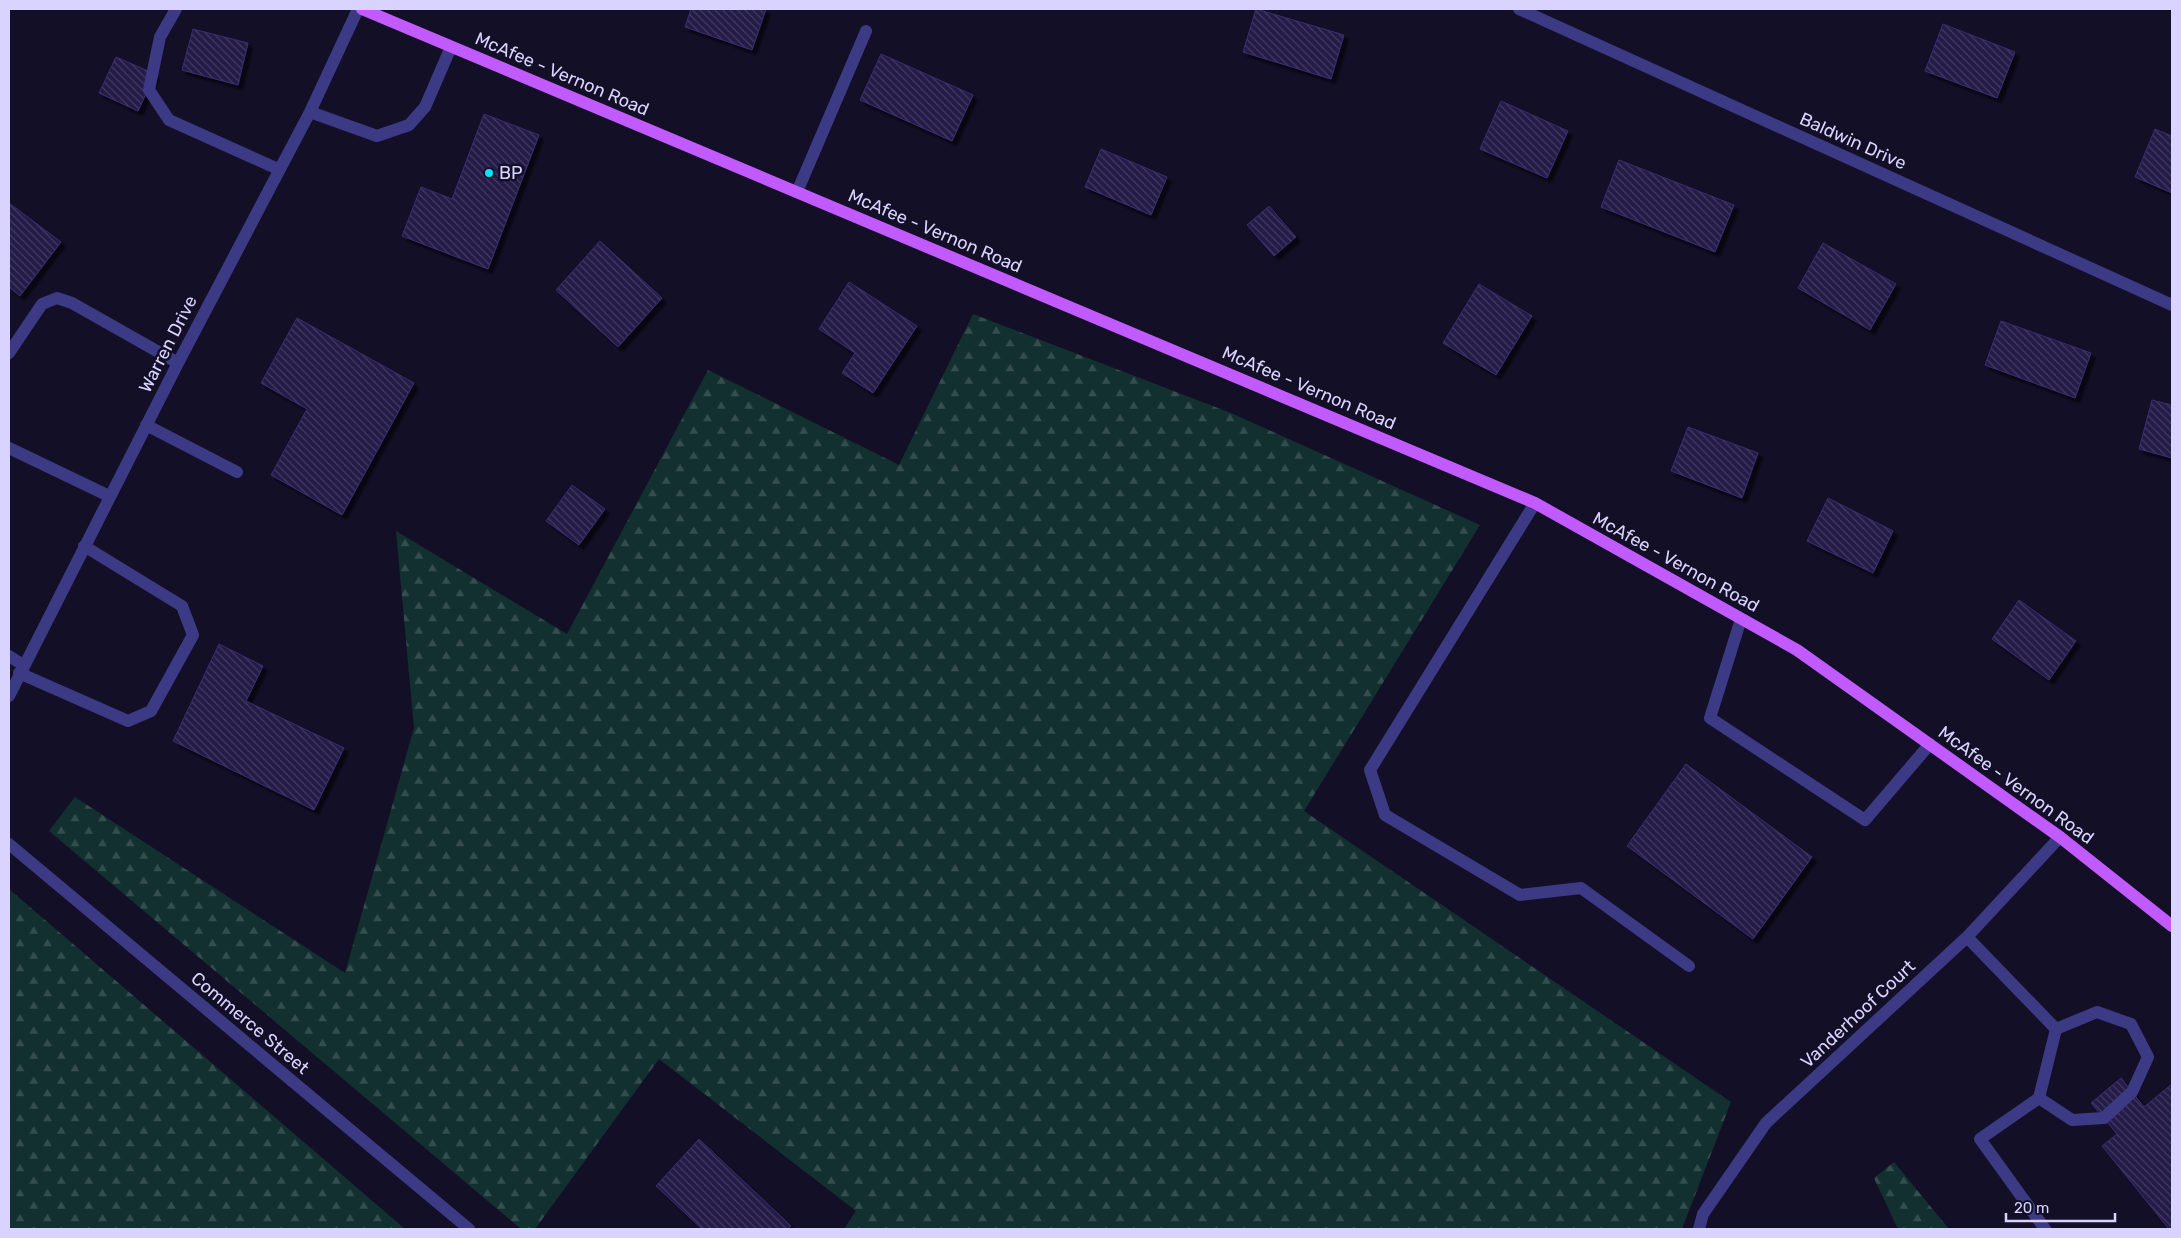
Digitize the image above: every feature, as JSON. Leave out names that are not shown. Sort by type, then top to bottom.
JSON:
[{"type":"main road","name":"McAfee - Vernon Road","points":[[362,9],[1535,503],[1797,650],[2060,837],[2172,926]]},
{"type":"street","points":[[176,9],[160,37],[149,90],[169,120],[278,169]]},
{"type":"street","name":"Warren Drive","points":[[9,696],[109,496],[278,169],[310,112],[358,9]]},
{"type":"street","name":"Baldwin Drive","points":[[1519,9],[2172,305]]},
{"type":"street","points":[[797,192],[866,31]]},
{"type":"street","points":[[310,112],[377,136],[409,125],[425,107],[451,47]]},
{"type":"street","points":[[9,354],[42,304],[57,298],[72,304],[178,363]]},
{"type":"street","points":[[146,425],[236,472]]},
{"type":"street","points":[[9,448],[109,496]]},
{"type":"street","points":[[1535,503],[1370,770],[1385,815],[1520,895],[1581,888],[1688,966]]},
{"type":"street","points":[[9,656],[21,669],[128,721],[152,711],[192,635],[182,606],[84,546]]},
{"type":"street","points":[[1741,619],[1710,718],[1865,820],[1930,744]]},
{"type":"street","name":"Vanderhoof Court","points":[[1699,1229],[1703,1214],[1766,1123],[1967,937],[2060,837]]},
{"type":"street","name":"Commerce Street","points":[[9,844],[469,1229]]},
{"type":"street","points":[[1967,937],[2056,1029]]},
{"type":"street","points":[[2039,1098],[2072,1120],[2104,1118],[2132,1092],[2148,1057],[2131,1024],[2097,1012],[2056,1029]]},
{"type":"street","points":[[2045,1229],[1980,1139],[2039,1098],[2056,1029]]},
{"type":"green space","points":[[973,314],[1231,413],[1480,525],[1304,811],[1731,1102],[1682,1229],[844,1229],[856,1211],[659,1059],[535,1229],[521,1229],[49,831],[75,797],[345,973],[414,728],[396,531],[567,634],[708,370],[899,465]]},
{"type":"green space","points":[[9,889],[405,1229],[9,1229]]},
{"type":"green space","points":[[1894,1162],[1949,1229],[1898,1229],[1874,1178]]},
{"type":"building","points":[[691,9],[766,9],[752,50],[685,27]]},
{"type":"building","points":[[1256,9],[1344,35],[1331,79],[1243,52]]},
{"type":"building","points":[[1943,24],[2015,52],[1997,98],[1925,71]]},
{"type":"building","points":[[193,29],[248,43],[238,85],[182,70]]},
{"type":"building","points":[[881,54],[973,95],[952,141],[860,100]]},
{"type":"building","points":[[116,57],[155,74],[138,111],[99,93]]},
{"type":"building","points":[[1501,101],[1568,131],[1547,178],[1480,149]]},
{"type":"building","points":[[484,114],[539,135],[488,269],[402,236],[421,187],[452,199]]},
{"type":"building","points":[[2155,129],[2172,136],[2172,193],[2135,177]]},
{"type":"building","points":[[1101,149],[1167,177],[1151,215],[1085,187]]},
{"type":"building","points":[[1619,160],[1734,205],[1715,252],[1601,207]]},
{"type":"building","points":[[9,203],[61,242],[20,296],[9,287]]},
{"type":"building","points":[[1269,206],[1296,237],[1274,256],[1247,225]]},
{"type":"building","points":[[600,241],[662,298],[618,347],[556,290]]},
{"type":"building","points":[[1823,243],[1896,284],[1870,330],[1798,288]]},
{"type":"building","points":[[849,282],[917,326],[873,393],[842,373],[855,353],[819,329]]},
{"type":"building","points":[[1479,284],[1532,316],[1496,375],[1443,343]]},
{"type":"building","points":[[297,318],[414,383],[342,515],[271,475],[307,409],[261,383]]},
{"type":"building","points":[[2001,321],[2091,353],[2075,398],[1985,365]]},
{"type":"building","points":[[2152,400],[2172,405],[2172,458],[2139,449]]},
{"type":"building","points":[[1688,427],[1758,453],[1742,498],[1671,471]]},
{"type":"building","points":[[572,485],[605,509],[579,545],[546,521]]},
{"type":"building","points":[[1828,498],[1893,531],[1873,573],[1807,541]]},
{"type":"building","points":[[2019,600],[2076,641],[2049,680],[1992,639]]},
{"type":"building","points":[[219,644],[263,666],[246,701],[344,748],[314,810],[173,741]]},
{"type":"building","points":[[1686,764],[1812,857],[1753,939],[1627,846]]},
{"type":"building","points":[[2121,1078],[2144,1107],[2172,1084],[2172,1229],[2169,1229],[2102,1146],[2117,1134],[2091,1103]]},
{"type":"building","points":[[699,1139],[791,1226],[788,1229],[702,1229],[656,1186]]},
{"type":"place","name":"BP","points":[[489,173]]}]
